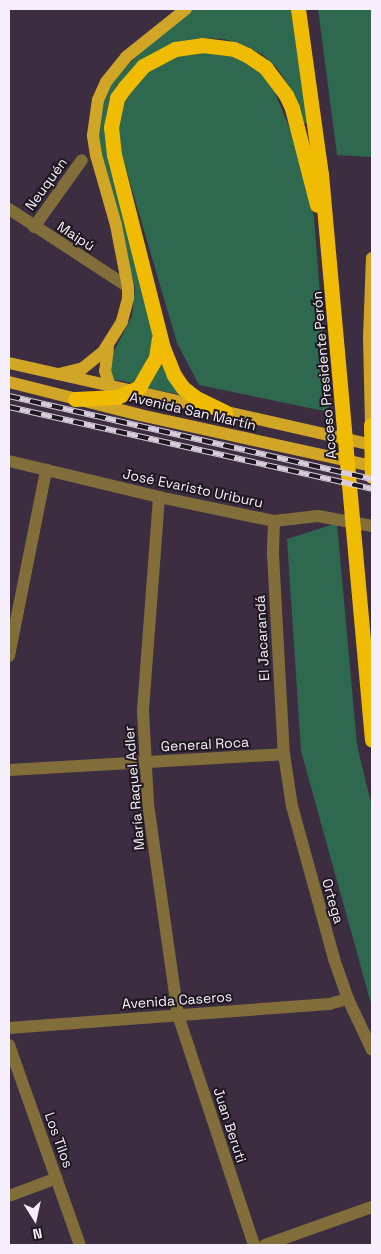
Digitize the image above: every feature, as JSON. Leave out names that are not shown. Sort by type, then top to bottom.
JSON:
[{"type":"highway","name":"Acceso Presidente Perón","points":[[298,9],[317,133],[345,419],[372,740]]},
{"type":"highway","points":[[225,412],[196,398],[183,388],[168,363],[114,155],[111,127],[117,98],[133,76],[152,60],[176,49],[202,44],[234,49],[265,67],[280,84],[292,108],[328,250]]},
{"type":"highway","points":[[75,399],[112,391],[134,390],[146,377],[156,358],[159,336],[157,321]]},
{"type":"highway","points":[[371,425],[372,476]]},
{"type":"main road","points":[[112,391],[105,363],[109,346],[122,320],[128,287],[116,225],[96,155],[93,135],[94,116],[106,82],[116,67],[186,9]]},
{"type":"main road","points":[[371,425],[369,314],[372,258]]},
{"type":"main road","points":[[58,374],[83,368],[98,358],[109,346]]},
{"type":"main road","points":[[9,363],[58,374],[112,391],[140,415]]},
{"type":"main road","name":"Avenida San Martín","points":[[9,382],[140,415],[372,466]]},
{"type":"main road","name":"Avenida San Martín","points":[[134,390],[372,445]]},
{"type":"street","name":"Neuquén","points":[[34,227],[82,160]]},
{"type":"street","name":"Maipú","points":[[9,209],[128,287]]},
{"type":"street","name":"José Evaristo Uriburu","points":[[9,461],[159,497],[274,520],[318,516],[372,526]]},
{"type":"street","points":[[9,656],[46,470]]},
{"type":"street","name":"María Raquel Adler","points":[[159,497],[143,711],[144,762],[178,1015]]},
{"type":"street","name":"El Jacarandá","points":[[274,520],[273,554],[284,754]]},
{"type":"street","name":"General Roca","points":[[9,770],[284,754]]},
{"type":"street","name":"Ortega","points":[[284,754],[292,806],[309,874],[348,999],[372,1050]]},
{"type":"street","name":"Avenida Caseros","points":[[9,1028],[329,1004],[348,999]]},
{"type":"street","name":"Juan Beruti","points":[[178,1015],[254,1245]]},
{"type":"street","name":"Los Tilos","points":[[9,1045],[80,1245]]},
{"type":"street","points":[[9,1196],[57,1178]]},
{"type":"street","points":[[264,1245],[372,1207]]},
{"type":"green space","points":[[194,9],[291,9],[307,123],[304,124],[289,86],[277,68],[263,55],[224,39],[202,38],[164,49],[109,109],[152,318],[153,343],[143,371],[132,383],[112,379],[109,367],[111,357],[132,316],[135,287],[101,159],[98,132],[103,102],[109,87],[142,51]]},
{"type":"green space","points":[[318,9],[372,9],[372,157],[337,155]]},
{"type":"green space","points":[[203,51],[228,53],[254,65],[272,86],[293,136],[314,217],[329,412],[199,385],[177,343],[121,152],[119,125],[126,97],[138,79],[161,62],[181,54]]},
{"type":"green space","points":[[162,359],[182,395],[143,387],[155,376]]},
{"type":"green space","points":[[337,523],[357,745],[372,807],[372,1007],[301,751],[287,539]]},
{"type":"railway","points":[[9,396],[372,479]]},
{"type":"railway","points":[[9,407],[372,489]]}]
